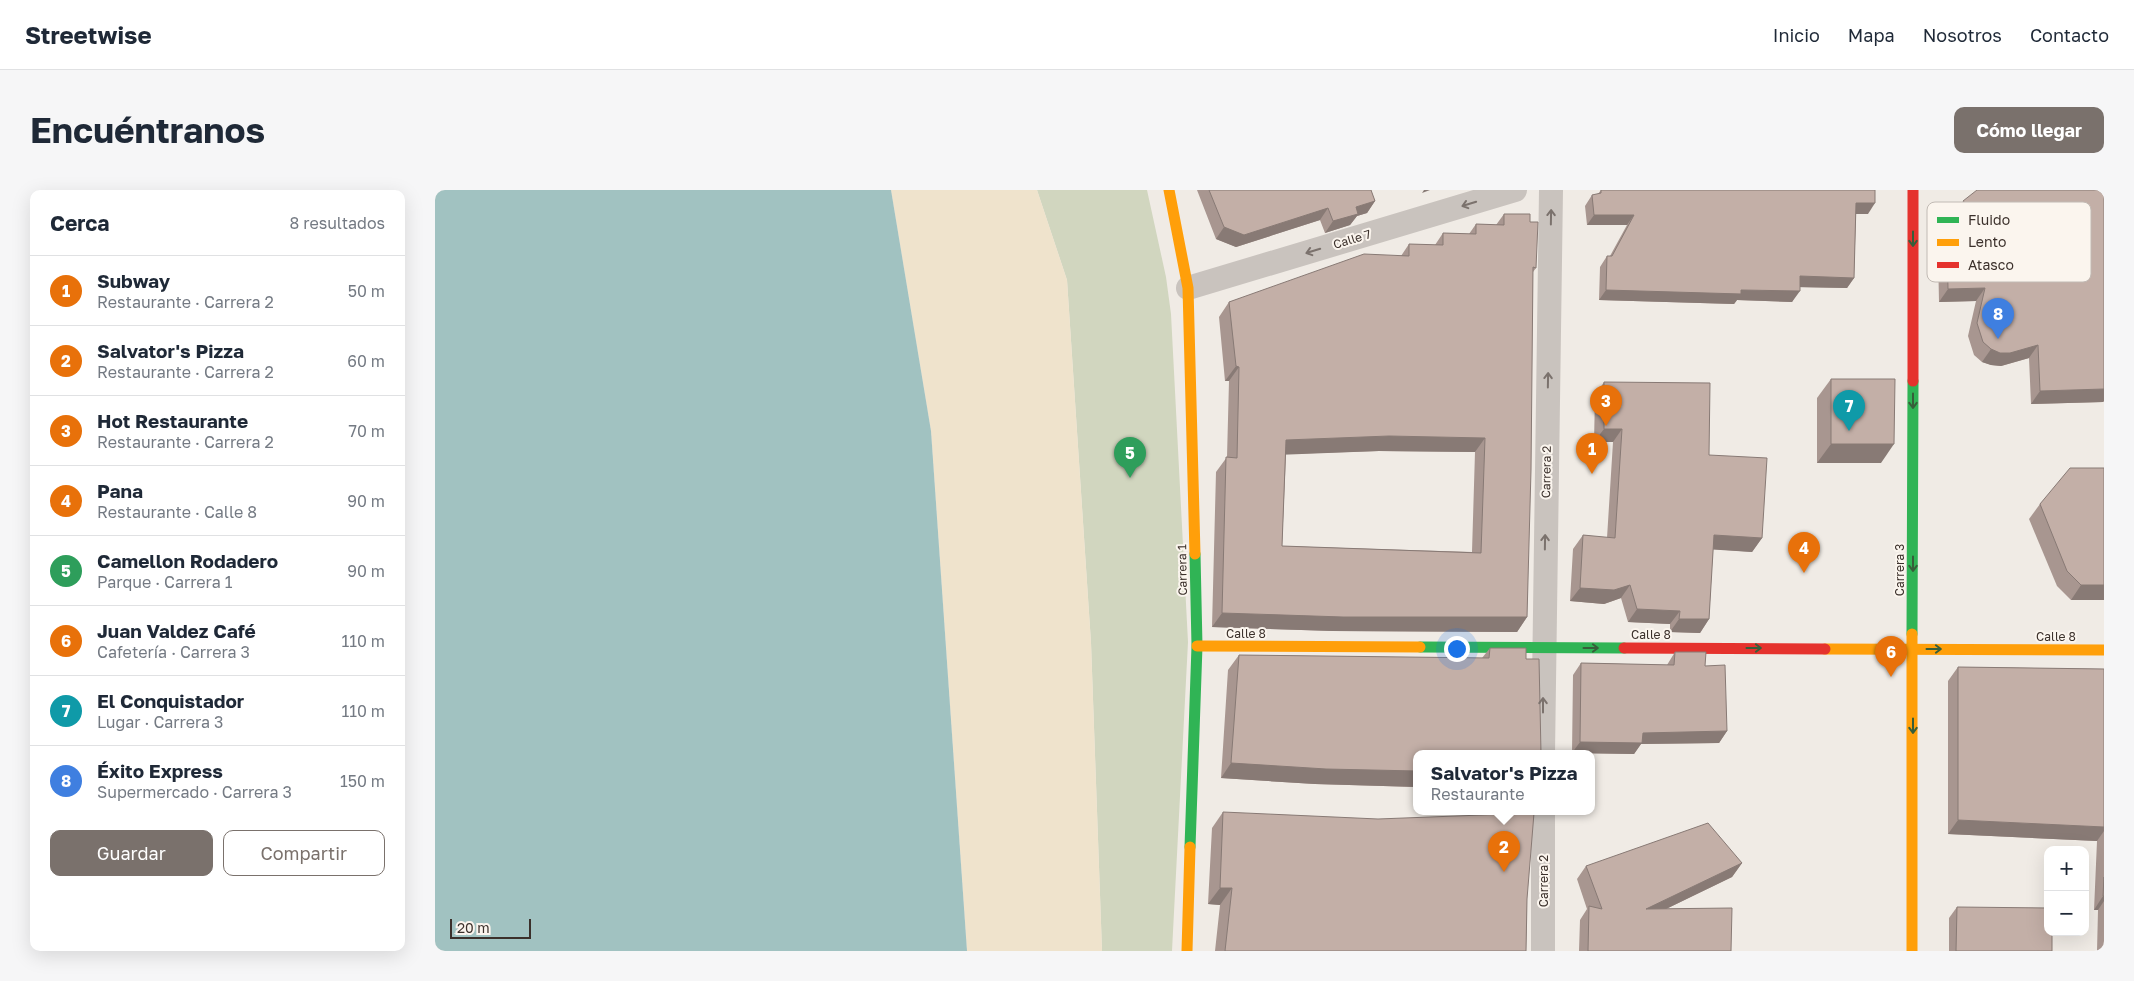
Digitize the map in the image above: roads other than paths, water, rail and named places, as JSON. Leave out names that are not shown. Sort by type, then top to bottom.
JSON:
[{"type":"street","name":"Carrera 1","points":[[1169,190],[1189,288],[1197,646],[1187,951]]},
{"type":"street","name":"Calle 7","points":[[1189,288],[1515,190]]},
{"type":"street","name":"Carrera 2","points":[[1543,750],[1551,190]]},
{"type":"street","name":"Carrera 3","points":[[1912,951],[1913,190]]},
{"type":"street","name":"Calle 8","points":[[1197,646],[2104,650]]},
{"type":"street","name":"Carrera 2","points":[[1543,815],[1543,951]]},
{"type":"water","points":[[435,190],[891,190],[931,431],[967,951],[435,951]]},
{"type":"place","name":"Éxito Express","points":[[1998,339]]},
{"type":"place","name":"Hot Restaurante","points":[[1606,426]]},
{"type":"place","name":"El Conquistador","points":[[1849,431]]},
{"type":"place","name":"Subway","points":[[1592,474]]},
{"type":"place","name":"Camellon Rodadero","points":[[1130,478]]},
{"type":"place","name":"Pana","points":[[1804,573]]},
{"type":"place","name":"Juan Valdez Café","points":[[1891,677]]},
{"type":"place","name":"Salvator's Pizza","points":[[1504,872]]}]
